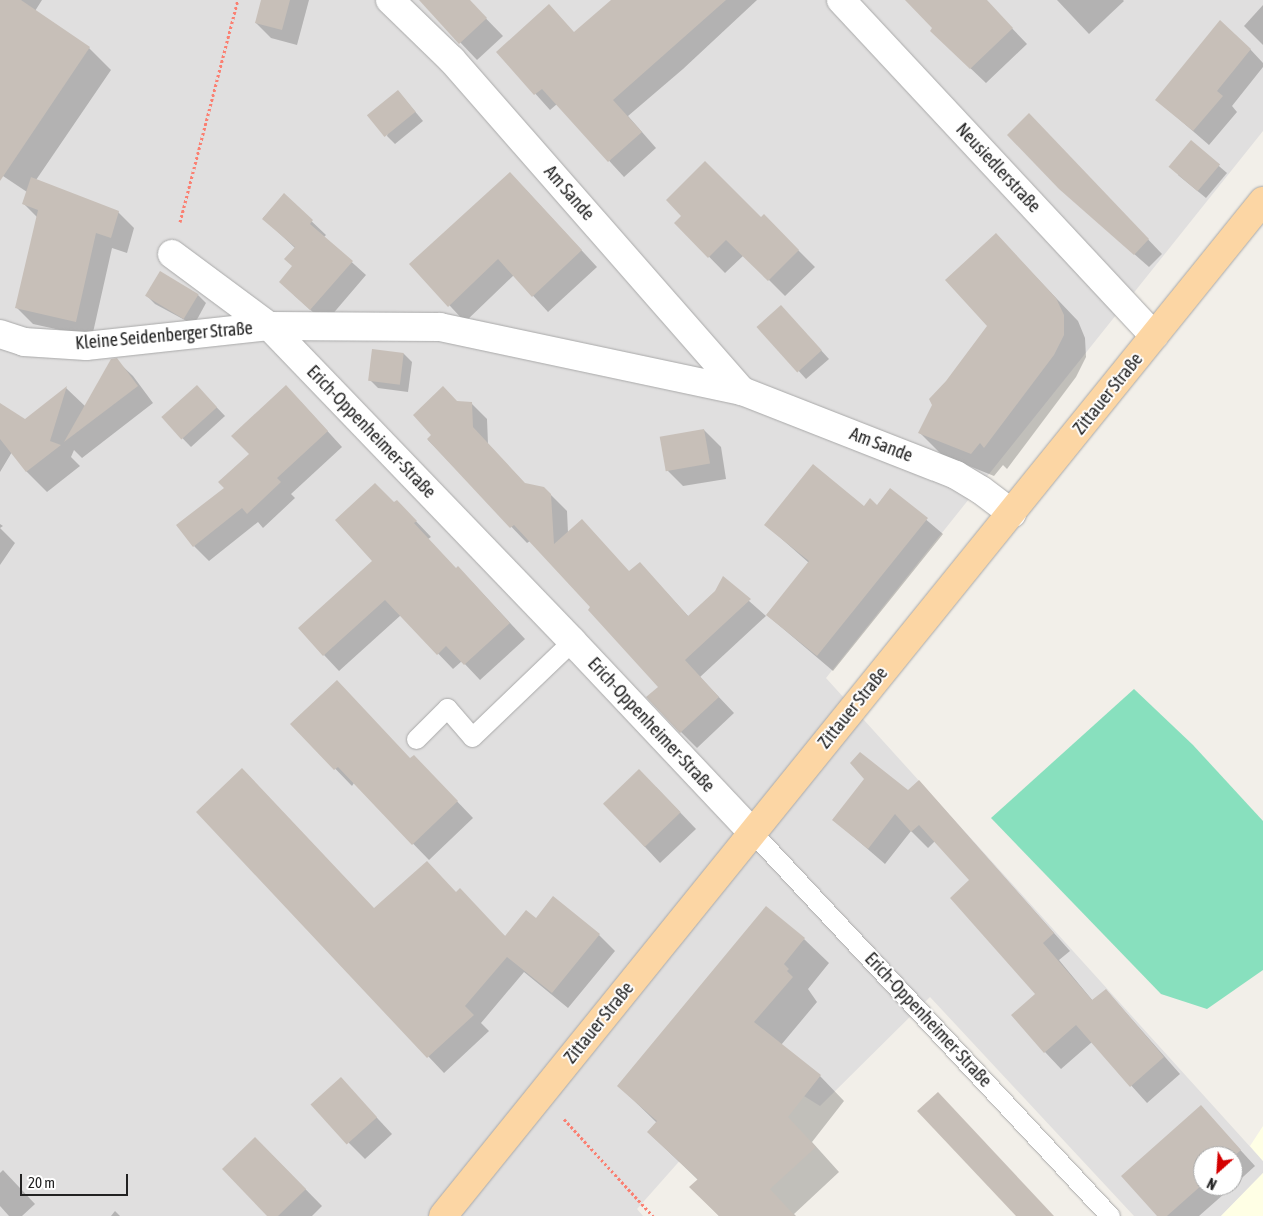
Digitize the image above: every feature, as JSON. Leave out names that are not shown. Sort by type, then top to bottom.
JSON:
[{"type":"main road","name":"Zittauer Straße","points":[[443,1216],[1263,201]]},
{"type":"street","name":"Am Sande","points":[[390,0],[452,60],[742,391]]},
{"type":"street","name":"Neusiedlerstraße","points":[[841,0],[1154,336]]},
{"type":"street","name":"Erich-Oppenheimer-Straße","points":[[172,254],[268,326],[572,641],[752,832]]},
{"type":"street","name":"Am Sande","points":[[268,326],[440,327],[742,391],[956,475],[982,490],[1012,514]]},
{"type":"street","name":"Kleine Seidenberger Straße","points":[[0,334],[24,342],[86,346],[268,326]]},
{"type":"lane","points":[[416,739],[447,708],[472,737],[572,641]]},
{"type":"lane","name":"Erich-Oppenheimer-Straße","points":[[752,832],[1110,1216]]},
{"type":"path","points":[[172,254],[238,0]]},
{"type":"path","points":[[541,1095],[653,1216]]},
{"type":"shaded area","points":[[0,0],[1263,0],[1263,131],[826,678],[1263,1161],[1263,1173],[1243,1193],[1243,1146],[1193,1146],[1193,1196],[1241,1196],[1221,1216],[1134,1216],[930,997],[820,1106],[761,1069],[637,1209],[643,1216],[0,1216]]},
{"type":"shaded area","points":[[1263,1126],[1263,1161],[1250,1146]]},
{"type":"shaded area","points":[[1263,1173],[1263,1216],[1221,1216],[1241,1196],[1243,1196],[1243,1193]]},
{"type":"green space","points":[[1134,689],[1193,745],[1263,821],[1263,970],[1207,1009],[1161,994],[991,818]]},
{"type":"building","points":[[0,0],[21,0],[90,47],[0,181]]},
{"type":"building","points":[[261,0],[290,0],[282,30],[255,23]]},
{"type":"building","points":[[419,0],[470,0],[487,18],[459,44]]},
{"type":"building","points":[[611,0],[726,0],[613,100],[642,132],[608,162],[542,89],[534,95],[496,52],[549,4],[574,32]]},
{"type":"building","points":[[905,0],[987,0],[1013,28],[970,69],[930,31],[932,28]]},
{"type":"building","points":[[1220,20],[1251,49],[1217,91],[1223,96],[1193,131],[1155,100]]},
{"type":"building","points":[[398,90],[416,112],[385,137],[367,115]]},
{"type":"building","points":[[1029,113],[1149,239],[1134,255],[1059,189],[1007,135]]},
{"type":"building","points":[[1191,140],[1220,164],[1198,191],[1169,167]]},
{"type":"building","points":[[705,161],[761,217],[764,214],[799,250],[768,281],[726,240],[708,258],[674,223],[681,216],[666,200]]},
{"type":"building","points":[[510,172],[582,250],[532,297],[498,259],[448,307],[409,264]]},
{"type":"building","points":[[31,177],[119,211],[111,238],[96,233],[76,322],[15,308],[38,210],[22,204]]},
{"type":"building","points":[[284,193],[313,220],[310,224],[353,261],[310,310],[279,282],[292,266],[284,259],[295,247],[262,219]]},
{"type":"building","points":[[996,233],[1056,298],[1064,315],[1064,335],[1054,355],[984,448],[980,443],[971,454],[918,433],[932,405],[929,399],[946,381],[987,326],[945,280]]},
{"type":"building","points":[[160,271],[199,294],[184,319],[145,296]]},
{"type":"building","points":[[781,305],[822,350],[797,372],[756,327]]},
{"type":"building","points":[[372,349],[404,353],[400,385],[368,381]]},
{"type":"building","points":[[117,358],[138,386],[64,442],[111,359]]},
{"type":"building","points":[[197,385],[217,407],[181,439],[161,417]]},
{"type":"building","points":[[286,385],[328,431],[277,478],[281,482],[247,514],[242,508],[193,547],[176,525],[224,488],[218,482],[249,454],[231,436]]},
{"type":"building","points":[[67,386],[50,441],[61,445],[26,472],[0,439],[0,403],[25,419]]},
{"type":"building","points":[[443,386],[457,401],[472,402],[473,427],[525,483],[544,487],[551,494],[554,544],[582,519],[629,571],[640,562],[688,616],[715,591],[723,576],[751,599],[685,660],[719,697],[680,733],[646,697],[658,687],[588,610],[590,607],[514,525],[510,528],[427,439],[431,435],[413,415]]},
{"type":"building","points":[[704,429],[710,463],[666,471],[660,437]]},
{"type":"building","points":[[813,464],[864,506],[870,498],[877,505],[890,488],[928,518],[817,656],[766,615],[809,561],[764,525]]},
{"type":"building","points":[[375,483],[394,502],[397,500],[417,521],[414,523],[456,568],[458,566],[510,623],[464,665],[446,646],[437,655],[385,600],[323,656],[298,628],[372,561],[335,520]]},
{"type":"building","points":[[337,680],[410,758],[414,755],[458,801],[412,845],[338,767],[334,770],[290,724]]},
{"type":"building","points":[[860,752],[908,790],[919,780],[1054,933],[1043,943],[1092,1000],[1106,989],[1164,1057],[1130,1087],[1076,1025],[1044,1053],[1011,1015],[1035,994],[950,898],[969,880],[919,825],[911,832],[895,814],[868,849],[832,820],[864,779],[850,763]]},
{"type":"building","points":[[242,768],[374,908],[427,861],[456,892],[460,888],[505,936],[526,910],[536,918],[553,896],[600,934],[552,993],[507,957],[465,1006],[474,1015],[427,1058],[196,812]]},
{"type":"building","points":[[639,769],[681,812],[645,847],[603,804]]},
{"type":"building","points":[[766,906],[805,938],[784,964],[789,969],[787,971],[793,977],[754,1022],[821,1075],[788,1117],[816,1147],[770,1189],[795,1216],[719,1216],[689,1187],[698,1179],[647,1132],[657,1121],[617,1086]]},
{"type":"building","points":[[341,1077],[377,1117],[347,1145],[311,1104]]},
{"type":"building","points":[[938,1092],[1054,1216],[1016,1216],[917,1111]]},
{"type":"building","points":[[1201,1105],[1237,1146],[1193,1146],[1193,1193],[1167,1216],[1157,1216],[1121,1176]]},
{"type":"building","points":[[255,1137],[306,1189],[278,1216],[267,1216],[222,1169]]}]
